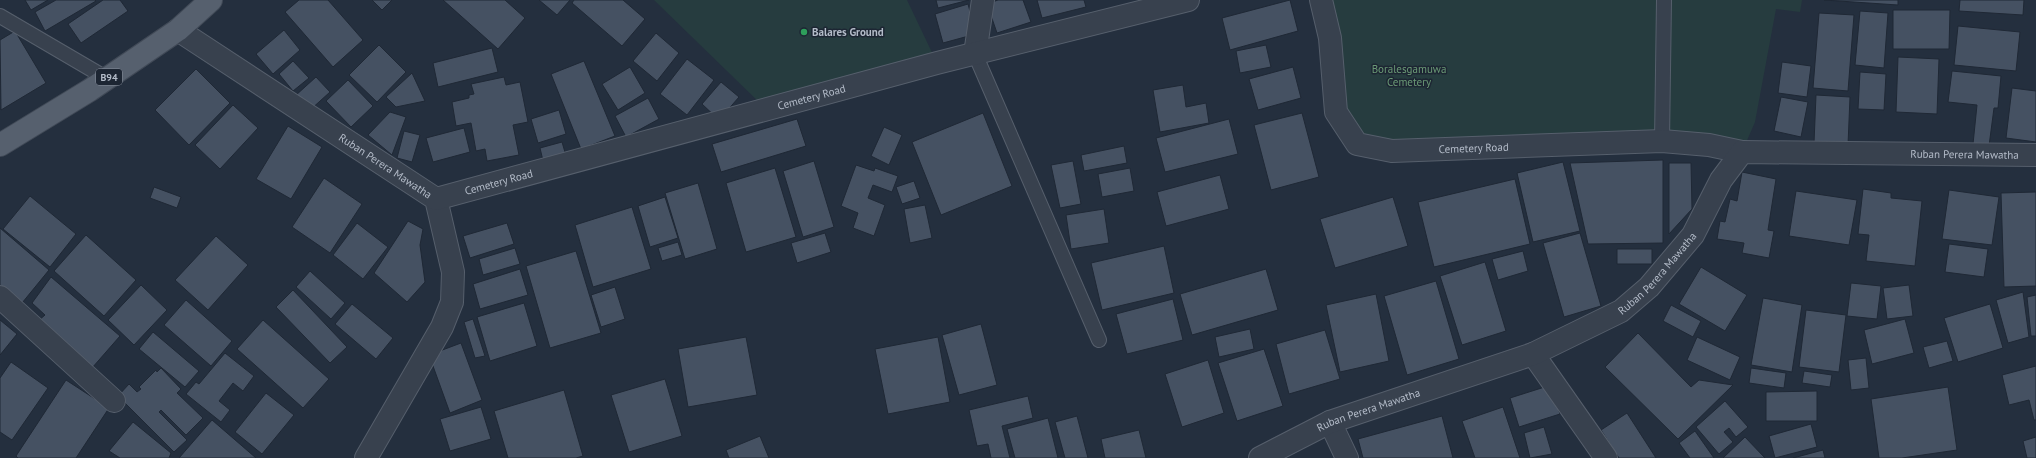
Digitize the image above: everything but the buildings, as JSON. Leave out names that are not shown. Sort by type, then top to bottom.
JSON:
[{"type":"main road","name":"B94","points":[[0,145],[106,78],[178,30],[211,0]]},
{"type":"street","points":[[975,54],[983,0]]},
{"type":"street","name":"Cemetery Road","points":[[436,199],[975,54],[1188,0]]},
{"type":"street","name":"Cemetery Road","points":[[1321,0],[1330,38],[1336,112],[1357,144],[1392,151],[1662,141],[1709,145],[1742,152]]},
{"type":"street","name":"Ruban Perera Mawatha","points":[[178,30],[436,199],[453,272],[452,302],[442,327],[366,458]]},
{"type":"street","name":"Ruban Perera Mawatha","points":[[1260,458],[1330,422],[1533,354],[1621,312],[1649,287],[1693,235],[1721,180],[1742,152],[2036,155]]},
{"type":"street","points":[[0,297],[114,401]]},
{"type":"street","points":[[1533,354],[1606,458]]},
{"type":"street","points":[[1330,422],[1347,458]]},
{"type":"lane","points":[[1662,141],[1664,0]]},
{"type":"lane","points":[[0,16],[106,78]]},
{"type":"lane","points":[[975,54],[1099,340]]},
{"type":"green space","name":"Balares Ground","points":[[654,0],[907,0],[937,63],[767,110]]},
{"type":"green space","name":"Boralesgamuwa Cemetery","points":[[1321,0],[1802,0],[1800,12],[1776,9],[1755,122],[1742,152],[1357,144],[1336,112]]},
{"type":"place","name":"Balares Ground","points":[[804,32]]}]
